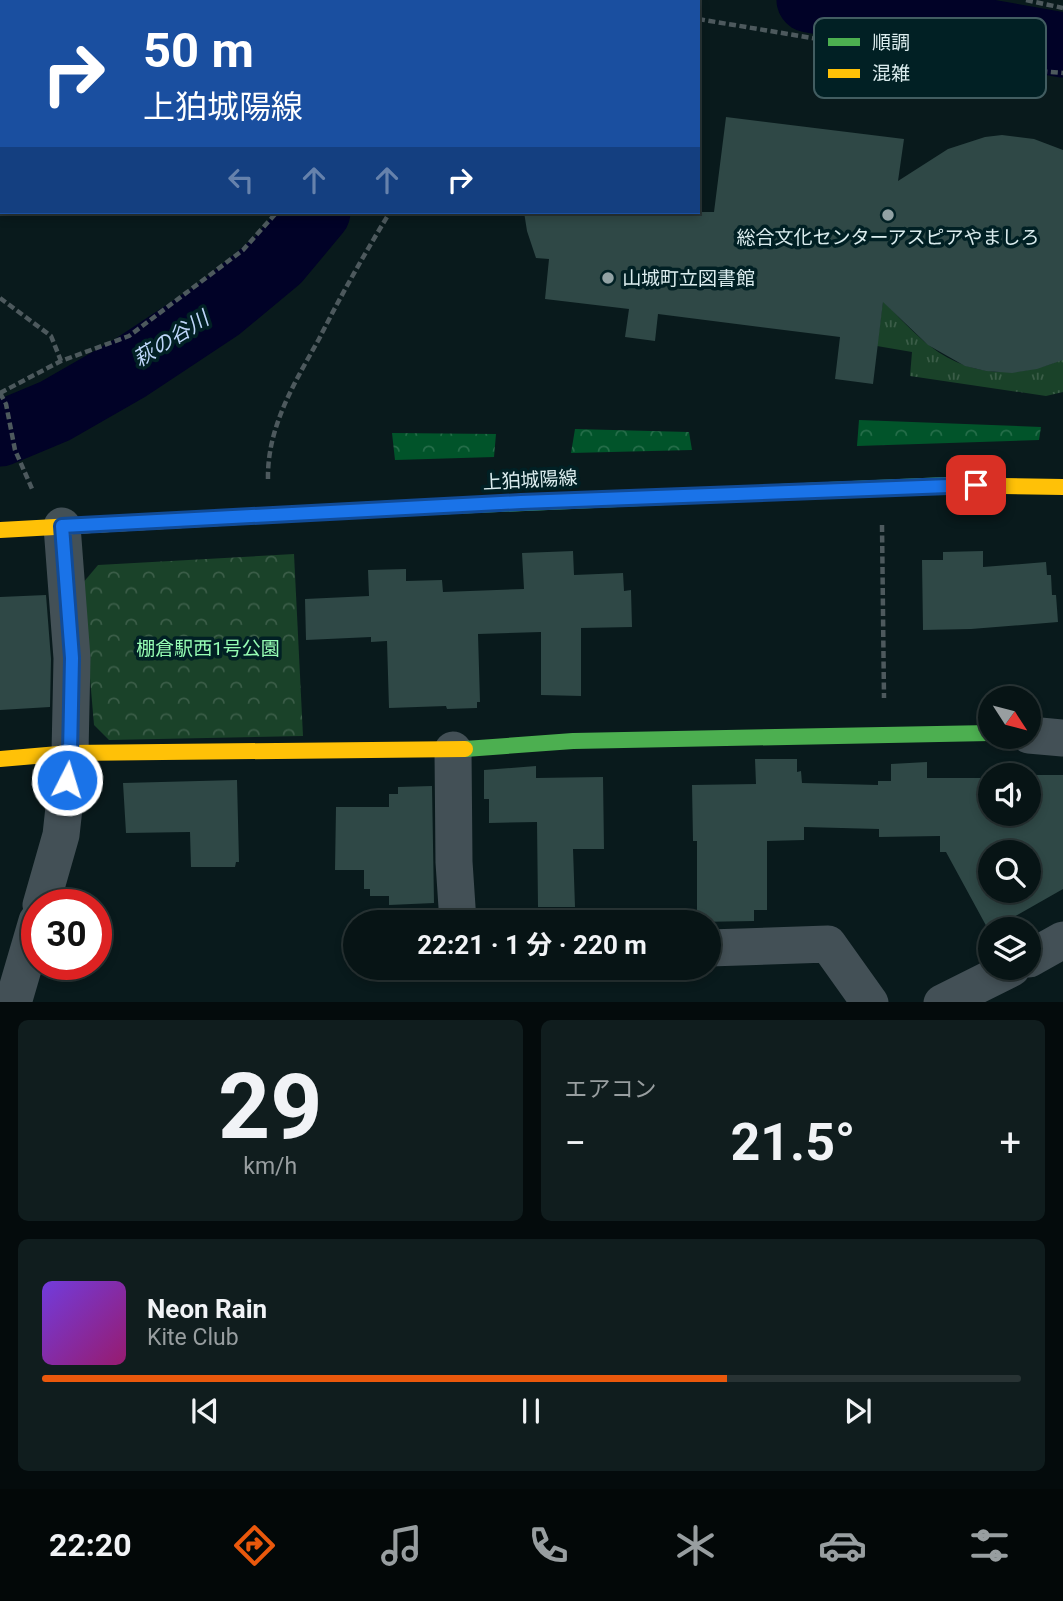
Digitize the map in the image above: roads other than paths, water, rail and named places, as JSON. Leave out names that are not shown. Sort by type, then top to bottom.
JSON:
[{"type":"main road","name":"上狛城陽線","points":[[0,530],[521,502],[881,487],[1063,487]]},
{"type":"main road","points":[[0,759],[70,753],[453,750],[573,741],[978,733]]},
{"type":"street","points":[[46,889],[61,835],[70,753],[72,658],[62,526]]},
{"type":"street","points":[[1041,736],[1063,738]]},
{"type":"street","points":[[453,750],[457,910]]},
{"type":"street","points":[[1041,952],[1063,940]]},
{"type":"street","points":[[721,947],[828,944],[869,1002]]},
{"type":"street","points":[[13,1002],[21,975]]},
{"type":"street","points":[[949,1001],[989,980]]},
{"type":"waterway","name":"萩の谷川","points":[[809,0],[911,18]]},
{"type":"waterway","name":"萩の谷川","points":[[1046,42],[1063,45]]},
{"type":"waterway","name":"萩の谷川","points":[[0,434],[55,411],[130,368],[219,309],[278,260],[316,214]]},
{"type":"place","name":"総合文化センターアスピアやましろ","points":[[888,215]]},
{"type":"place","name":"山城町立図書館","points":[[608,278]]},
{"type":"park label","name":"棚倉駅西1号公園","points":[[208,648]]}]
